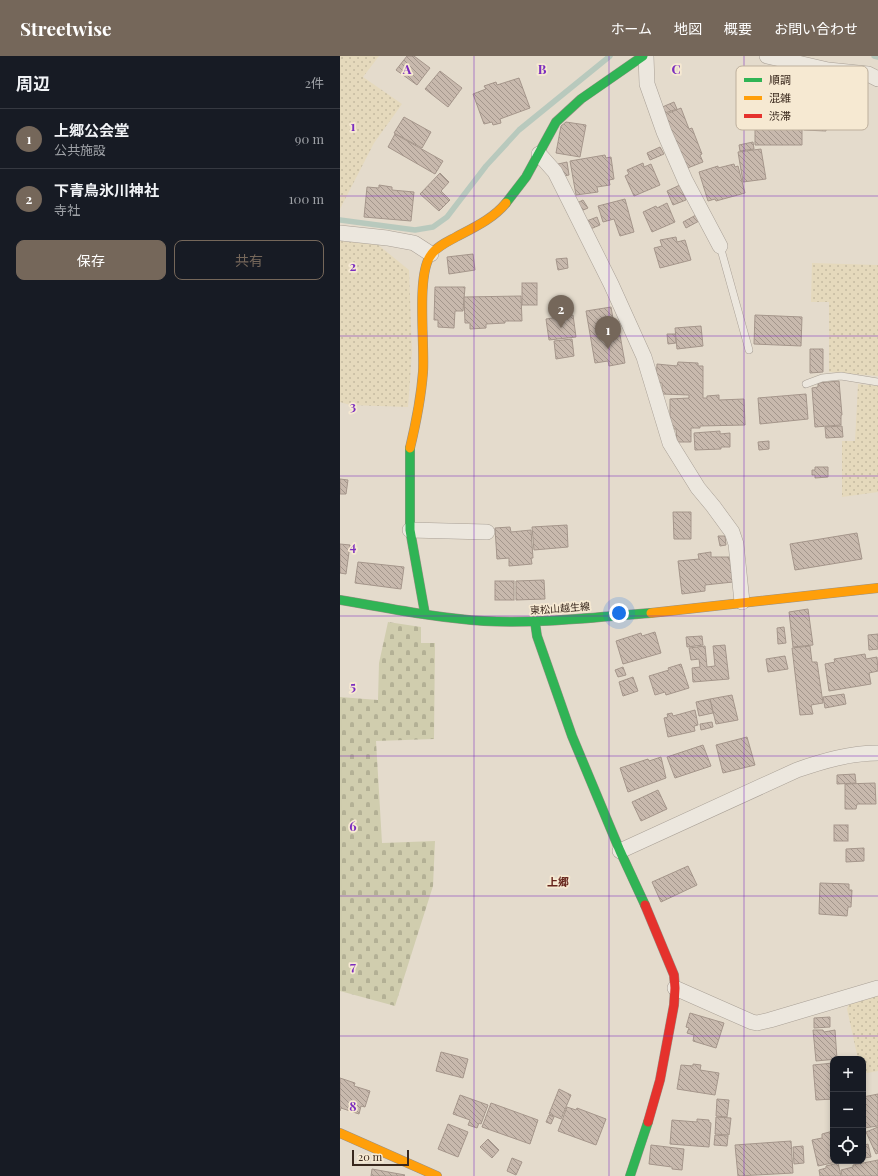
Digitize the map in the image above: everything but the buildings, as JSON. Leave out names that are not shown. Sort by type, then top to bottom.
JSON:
[{"type":"street","points":[[425,614],[410,530],[409,450],[416,423],[423,372],[423,284],[425,266],[431,254],[445,243],[485,221],[504,205],[526,177],[556,122],[581,99],[643,56]]},
{"type":"street","points":[[646,56],[647,84],[664,132],[686,180],[720,246]]},
{"type":"street","points":[[767,56],[811,66]]},
{"type":"street","points":[[868,74],[878,79]]},
{"type":"street","points":[[539,154],[555,172],[628,321],[644,357],[670,443],[698,488],[732,532],[736,544],[742,602]]},
{"type":"street","points":[[340,233],[387,238],[414,243],[431,254]]},
{"type":"street","points":[[410,530],[487,532]]},
{"type":"street","name":"東松山越生線","points":[[340,600],[425,614],[484,621],[535,622],[672,610],[878,588]]},
{"type":"street","points":[[535,622],[537,636],[572,736],[620,851],[654,924],[674,975],[674,1005],[660,1080],[654,1104],[630,1176]]},
{"type":"street","points":[[620,851],[797,770],[824,760],[862,753],[878,753]]},
{"type":"street","points":[[675,988],[757,1023],[878,988]]},
{"type":"street","points":[[340,1133],[437,1176]]},
{"type":"lane","points":[[720,246],[749,350]]},
{"type":"lane","points":[[806,384],[822,378],[841,376],[878,382]]},
{"type":"shaded area","points":[[340,56],[379,56],[363,77],[402,104],[374,143],[340,209]]},
{"type":"shaded area","points":[[340,241],[377,244],[409,270],[412,352],[408,407],[350,405],[340,402]]},
{"type":"shaded area","points":[[812,263],[878,265],[878,376],[829,372],[829,302],[811,302]]},
{"type":"shaded area","points":[[858,384],[878,386],[878,492],[842,497],[842,441],[855,441]]},
{"type":"shaded area","points":[[878,996],[878,1071],[866,1072],[866,1056],[857,1056],[847,1009],[849,1004]]},
{"type":"green space","points":[[388,622],[421,627],[421,643],[435,643],[434,739],[376,741],[382,843],[435,841],[433,886],[395,1006],[340,991],[340,697],[378,700],[379,663]]},
{"type":"waterway","points":[[340,220],[415,230],[433,227],[447,217],[486,166],[519,130],[610,56]]},
{"type":"waterway","points":[[874,56],[878,57]]},
{"type":"traffic: fast","points":[[506,203],[526,177],[556,122],[581,99],[643,56]]},
{"type":"traffic: fast","points":[[410,448],[410,530],[425,614]]},
{"type":"traffic: fast","points":[[340,600],[466,620],[505,622],[547,621],[651,613]]},
{"type":"traffic: fast","points":[[535,622],[537,636],[572,736],[620,851],[645,905]]},
{"type":"traffic: fast","points":[[630,1176],[648,1122]]},
{"type":"traffic: slow","points":[[410,448],[418,410],[423,372],[422,293],[426,264],[433,252],[439,247],[476,227],[495,214],[506,203]]},
{"type":"traffic: slow","points":[[651,613],[878,588]]},
{"type":"traffic: slow","points":[[340,1133],[437,1176]]},
{"type":"traffic: jam","points":[[645,905],[674,975],[675,988],[674,1005],[660,1080],[648,1122]]},
{"type":"place","name":"下青鳥氷川神社","points":[[561,328]]},
{"type":"place","name":"上郷公会堂","points":[[608,349]]},
{"type":"district","name":"上郷","points":[[558,882]]}]
